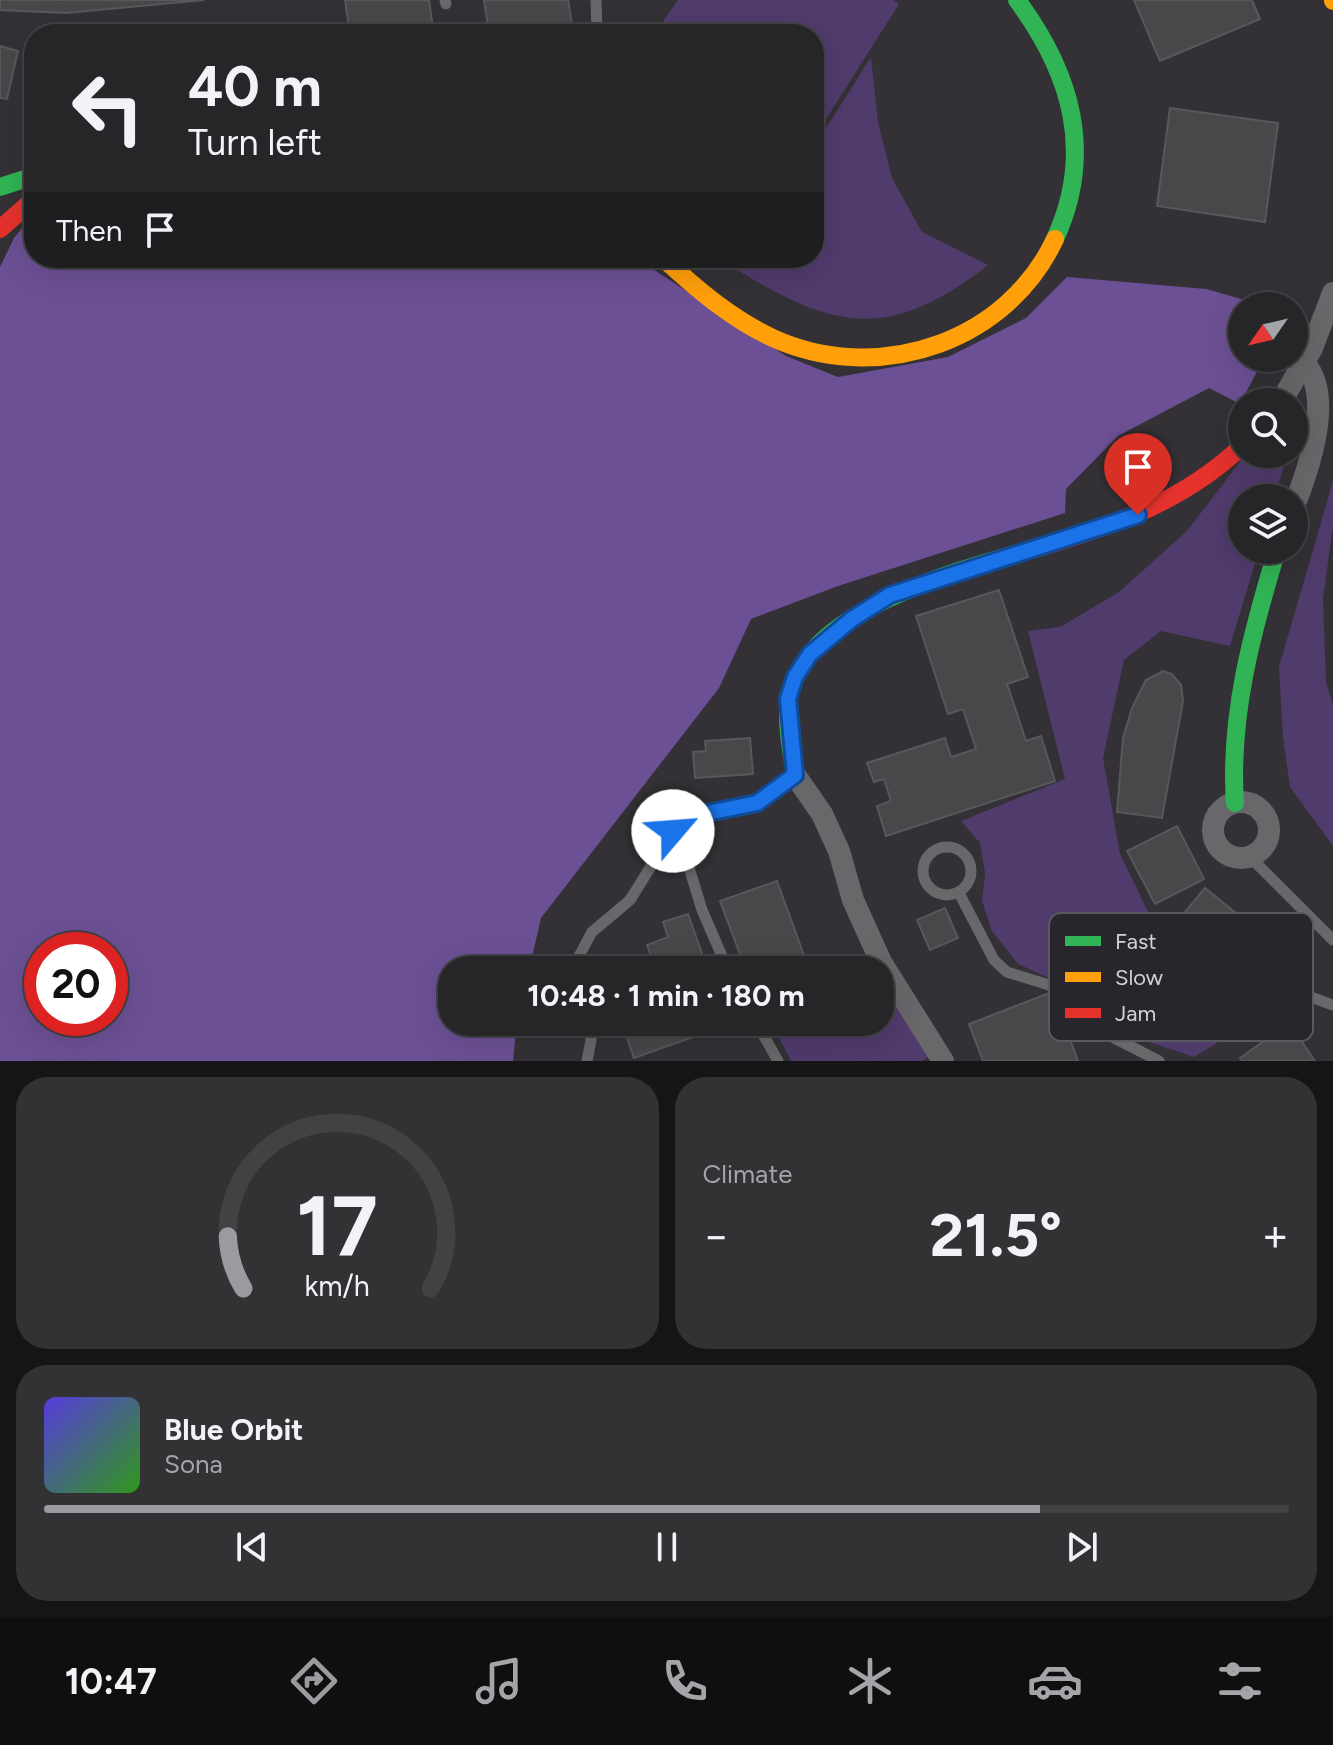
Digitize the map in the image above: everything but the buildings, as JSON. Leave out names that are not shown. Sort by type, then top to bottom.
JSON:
[{"type":"street","points":[[675,268],[722,307],[753,327],[803,349],[863,357],[893,355],[955,340],[984,325],[1012,304],[1038,277],[1055,246],[1067,212],[1075,155],[1068,91],[1059,68],[1038,28],[1009,4]]},
{"type":"street","points":[[694,268],[733,295],[785,322],[851,338],[897,338],[926,331],[975,310],[997,294],[1030,257],[1051,206],[1056,183],[1058,138],[1046,82],[1009,4]]},
{"type":"street","points":[[0,187],[24,179]]},
{"type":"street","points":[[0,229],[24,208]]},
{"type":"street","points":[[1308,356],[1333,293]]},
{"type":"street","points":[[1301,484],[1325,406],[1323,386],[1308,368]]},
{"type":"street","points":[[943,1061],[881,962],[853,900],[828,826],[795,775],[788,699],[795,677],[810,654],[852,619],[890,595],[1138,515],[1202,481],[1228,458]]},
{"type":"street","points":[[1235,803],[1231,777],[1235,740],[1256,626],[1273,564]]},
{"type":"street","points":[[1235,803],[1254,805],[1261,811],[1268,826],[1265,845],[1250,857],[1229,856],[1216,842],[1214,822],[1226,806],[1235,803]]},
{"type":"lane","points":[[596,0],[597,24]]},
{"type":"lane","points":[[579,956],[592,932],[630,900],[677,828],[693,816],[757,803],[795,775]]},
{"type":"lane","points":[[677,828],[702,910],[722,956]]},
{"type":"lane","points":[[938,848],[955,848],[967,857],[971,873],[959,893],[943,895],[925,881],[922,874],[926,858],[938,848]]},
{"type":"lane","points":[[1250,857],[1306,913]]},
{"type":"lane","points":[[959,893],[994,960],[1007,972],[1049,985]]},
{"type":"lane","points":[[1313,920],[1333,940]]},
{"type":"lane","points":[[1313,998],[1333,1005]]},
{"type":"lane","points":[[587,1061],[590,1036]]},
{"type":"lane","points":[[764,1036],[778,1061]]},
{"type":"lane","points":[[1120,1041],[1159,1061]]},
{"type":"shaded area","points":[[678,0],[893,0],[899,4],[824,122],[824,24],[661,24]]},
{"type":"shaded area","points":[[871,57],[878,122],[892,178],[922,232],[988,265],[950,292],[916,309],[883,317],[853,318],[822,312],[790,299],[735,268],[824,268],[824,131]]},
{"type":"shaded area","points":[[24,226],[24,268],[651,268],[786,356],[838,377],[948,357],[1026,318],[1067,277],[1206,289],[1228,295],[1228,372],[1257,372],[1248,388],[1228,388],[1228,398],[1209,388],[1118,436],[1066,489],[1065,513],[838,586],[751,619],[719,688],[541,918],[532,956],[438,956],[438,1036],[516,1036],[513,1061],[0,1061],[0,267]]},
{"type":"shaded area","points":[[1235,468],[1284,468],[1278,484],[1228,484],[1228,564],[1255,564],[1230,646],[1161,631],[1124,660],[1103,758],[1120,854],[1149,913],[1049,913],[1049,978],[1018,964],[992,931],[982,901],[985,873],[980,843],[961,821],[1065,779],[1028,631],[1060,627],[1119,592],[1187,531]]},
{"type":"shaded area","points":[[1333,481],[1333,525],[1323,599],[1326,682],[1333,705],[1333,846],[1290,787],[1283,737],[1279,667]]},
{"type":"shaded area","points":[[894,996],[932,1055],[922,1061],[791,1061],[778,1036],[894,1036]]},
{"type":"shaded area","points":[[1147,1041],[1220,1041],[1194,1057]]},
{"type":"traffic: fast","points":[[1017,0],[1051,56],[1071,114],[1075,144],[1074,175],[1055,239]]},
{"type":"traffic: fast","points":[[0,187],[24,179]]},
{"type":"traffic: fast","points":[[795,775],[788,721],[791,690],[805,660],[830,635],[861,613],[898,594],[977,565],[1044,546]]},
{"type":"traffic: fast","points":[[1235,803],[1239,706],[1251,643],[1273,564]]},
{"type":"traffic: slow","points":[[674,268],[719,305],[765,334],[821,353],[862,357],[901,354],[940,344],[975,327],[1007,303],[1034,274],[1055,239]]},
{"type":"traffic: jam","points":[[0,229],[24,208]]},
{"type":"traffic: jam","points":[[1044,546],[1149,508],[1174,496],[1228,458]]},
{"type":"route","points":[[673,831],[693,816],[757,803],[795,775],[788,699],[795,677],[810,654],[852,619],[890,595],[1094,532],[1138,515]]}]
